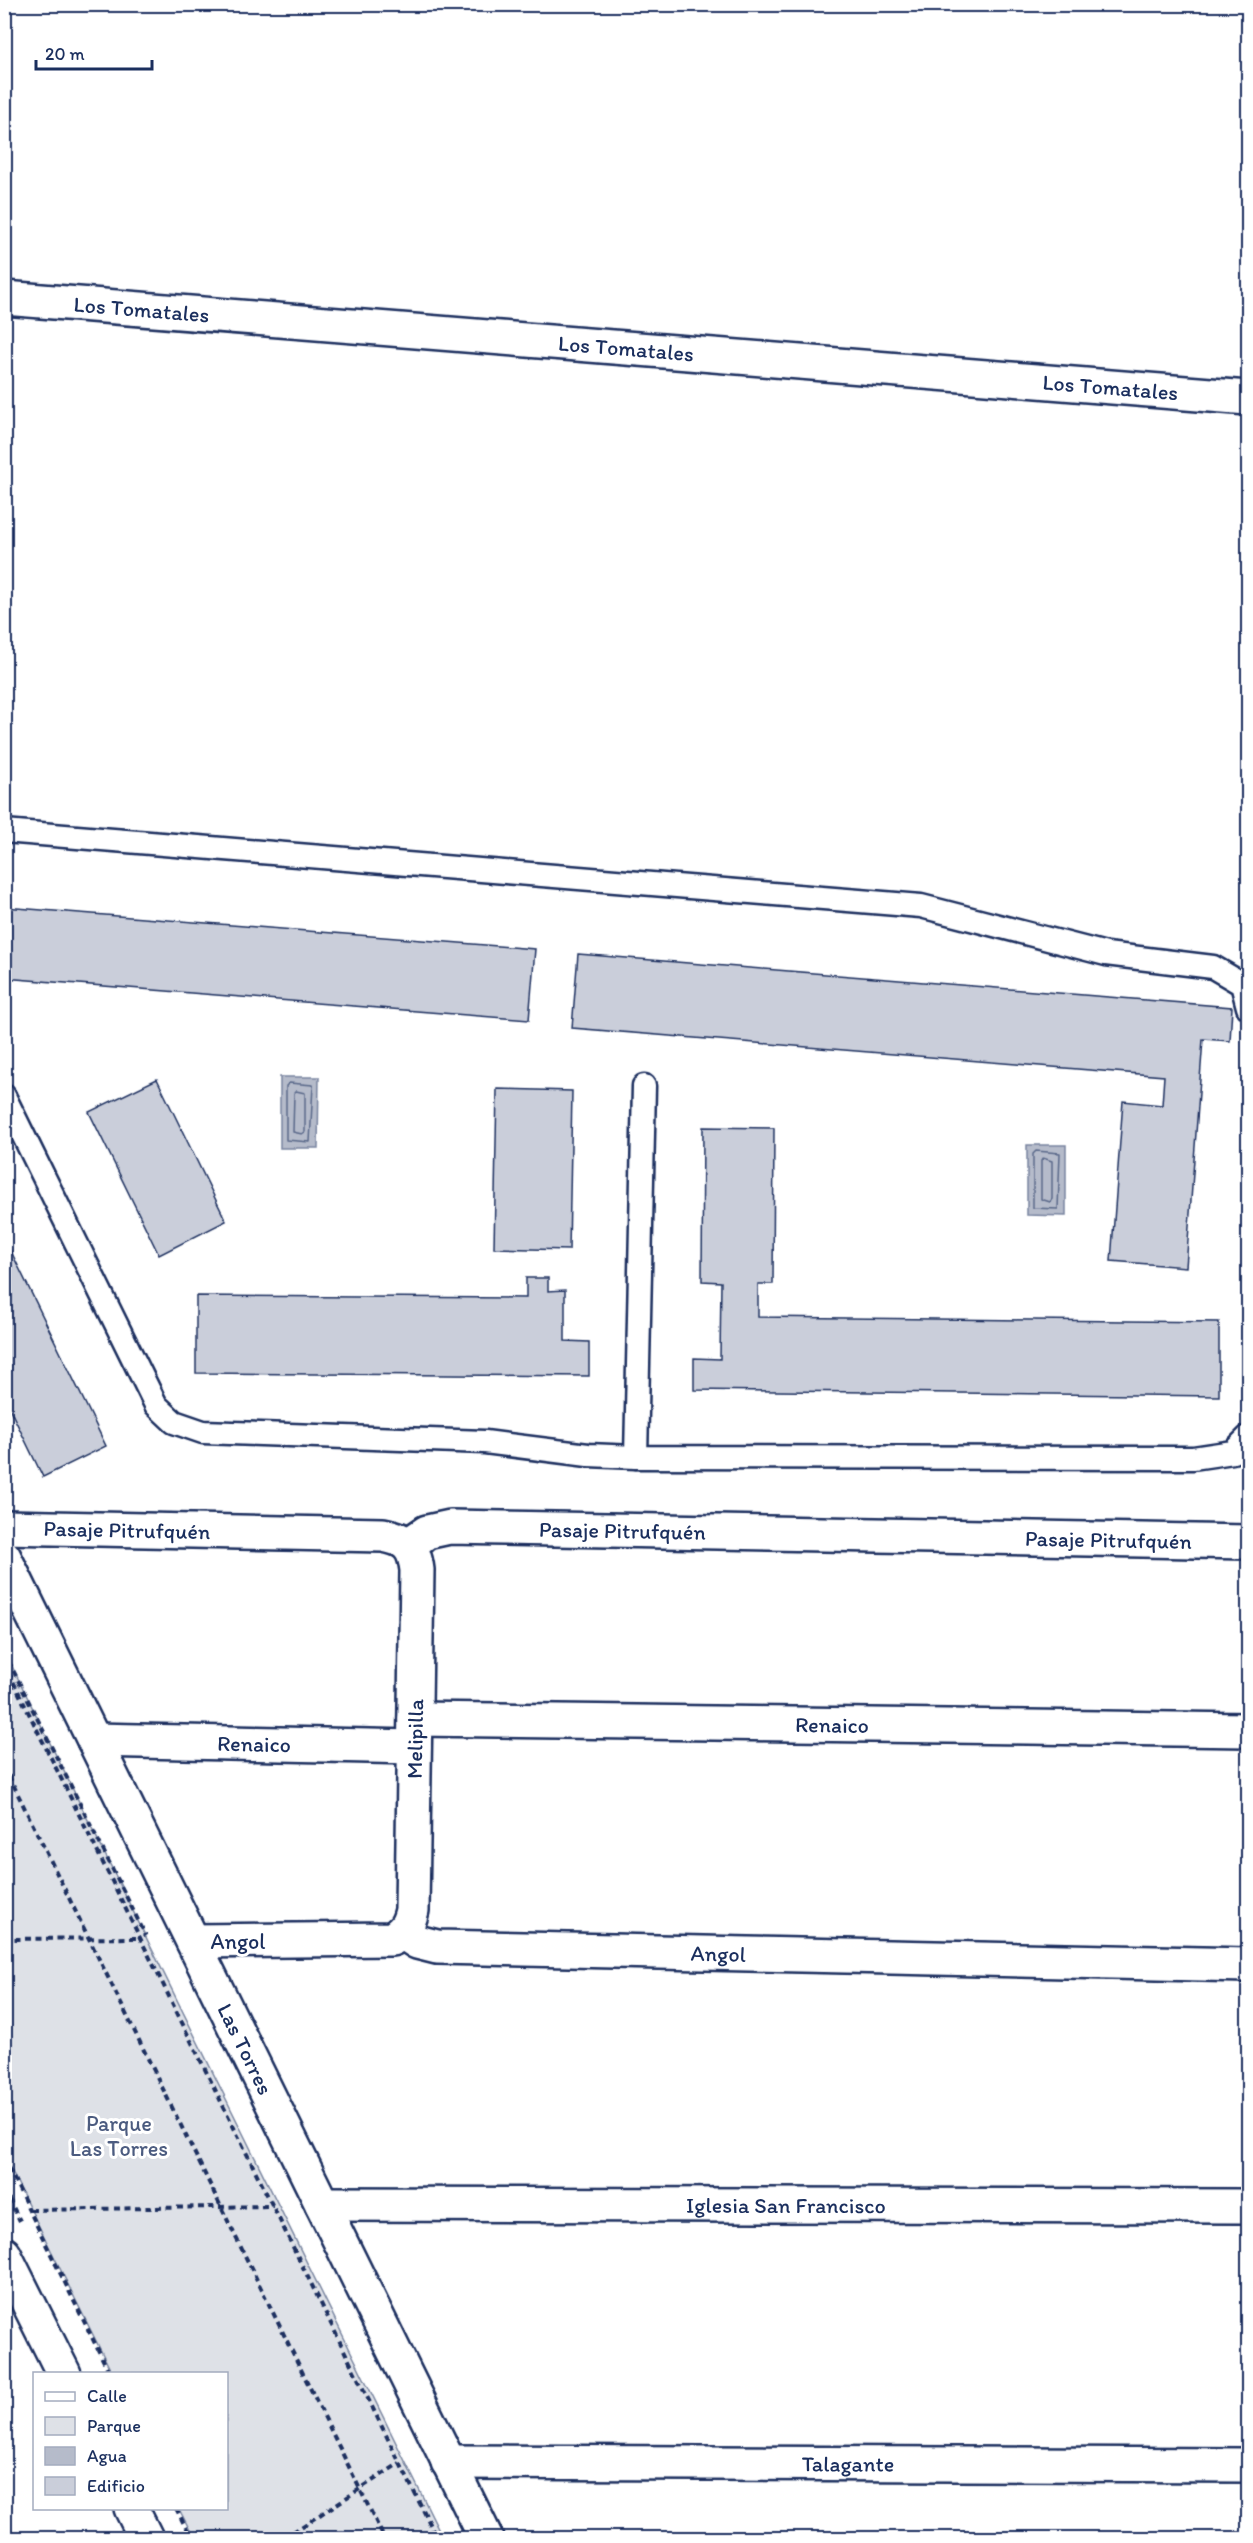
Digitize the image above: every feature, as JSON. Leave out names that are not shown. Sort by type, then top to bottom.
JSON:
[{"type":"street","name":"Los Tomatales","points":[[4,298],[1248,398]]},
{"type":"street","name":"Pasaje Pitrufquén","points":[[4,1527],[383,1535],[398,1537],[408,1545],[427,1532],[450,1527],[1248,1542]]},
{"type":"street","name":"Melipilla","points":[[402,1932],[409,1924],[412,1910],[415,1733],[417,1570],[415,1556],[408,1545]]},
{"type":"street","name":"Las Torres","points":[[4,1557],[486,2538]]},
{"type":"street","name":"Renaico","points":[[94,1740],[415,1733],[1248,1730]]},
{"type":"street","name":"Angol","points":[[193,1941],[376,1940],[392,1939],[402,1932],[417,1942],[437,1947],[1248,1965]]},
{"type":"street","name":"Iglesia San Francisco","points":[[322,2204],[1248,2206]]},
{"type":"street","points":[[4,2254],[63,2372]]},
{"type":"street","name":"Talagante","points":[[448,2462],[1248,2465]]},
{"type":"street","points":[[132,2510],[146,2538]]},
{"type":"lane","points":[[4,831],[921,906],[1106,954],[1213,967],[1242,984],[1248,1007]]},
{"type":"lane","points":[[636,1457],[644,1086]]},
{"type":"lane","points":[[4,1096],[156,1405],[174,1422],[203,1432],[485,1442],[588,1455],[636,1457],[1193,1458],[1233,1452],[1248,1437]]},
{"type":"path","points":[[4,1663],[437,2538]]},
{"type":"path","points":[[4,1678],[12,1678]]},
{"type":"path","points":[[4,1766],[384,2538]]},
{"type":"path","points":[[4,1938],[141,1938]]},
{"type":"path","points":[[4,2159],[110,2372]]},
{"type":"path","points":[[30,2210],[273,2206]]},
{"type":"path","points":[[284,2538],[399,2463]]},
{"type":"path","points":[[177,2510],[191,2538]]},
{"type":"green space","name":"Parque Las Torres","points":[[5,1652],[443,2538],[194,2538],[180,2510],[228,2510],[228,2372],[112,2372],[5,2158]]},
{"type":"water","points":[[280,1077],[319,1077],[318,1148],[280,1148]]},
{"type":"water","points":[[1027,1145],[1066,1145],[1066,1216],[1027,1215]]},
{"type":"building","points":[[4,907],[535,949],[529,1020],[4,978]]},
{"type":"building","points":[[578,954],[1232,1007],[1230,1041],[1203,1039],[1186,1267],[1111,1261],[1123,1101],[1162,1105],[1164,1076],[572,1028]]},
{"type":"building","points":[[157,1079],[226,1221],[159,1255],[89,1112]]},
{"type":"building","points":[[497,1089],[572,1091],[569,1250],[494,1248]]},
{"type":"building","points":[[703,1127],[774,1128],[773,1284],[758,1284],[758,1317],[1219,1322],[1219,1396],[694,1390],[694,1358],[720,1359],[721,1282],[702,1281]]},
{"type":"building","points":[[4,1237],[106,1446],[43,1477],[4,1397]]},
{"type":"building","points":[[526,1278],[548,1278],[548,1291],[565,1290],[565,1341],[589,1342],[589,1376],[196,1373],[196,1296],[526,1298]]}]
